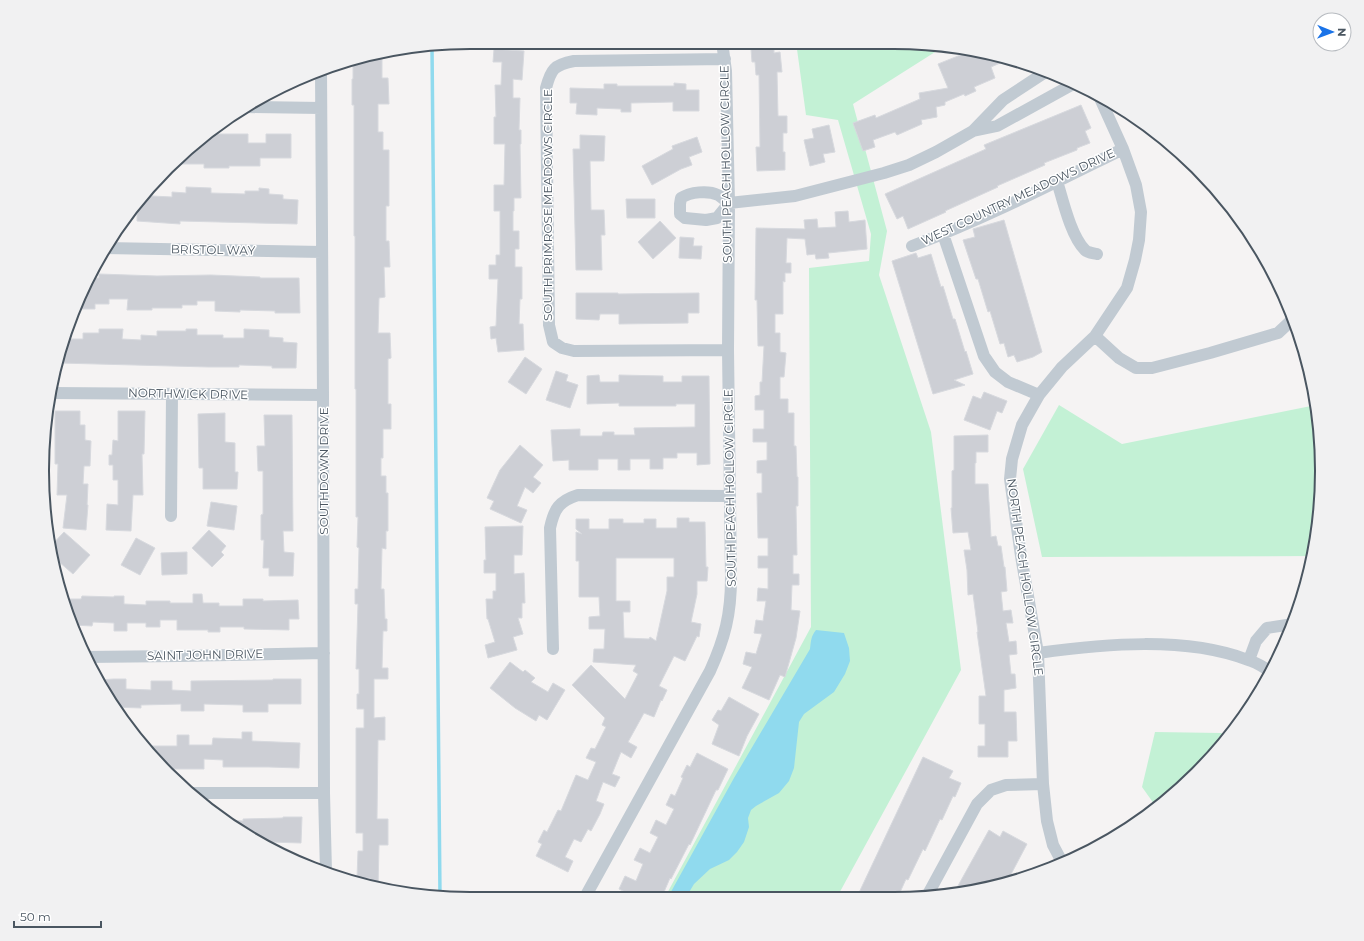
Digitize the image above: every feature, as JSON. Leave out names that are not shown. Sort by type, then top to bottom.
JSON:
[{"type":"street","name":"SOUTH PEACH HOLLOW CIRCLE","points":[[588,892],[700,690],[718,654],[724,638],[728,620],[731,598],[728,203],[726,71],[723,49]]},
{"type":"street","name":"SOUTH PRIMROSE MEADOWS CIRCLE","points":[[724,59],[574,61],[562,63],[553,68],[546,88],[549,325],[553,342],[562,348],[574,351],[728,350]]},
{"type":"street","points":[[728,203],[795,196],[884,173],[908,165],[936,152],[973,131],[1003,100],[1040,75]]},
{"type":"street","name":"SOUTHDOWN DRIVE","points":[[321,76],[324,395],[324,793],[326,866]]},
{"type":"street","points":[[973,131],[997,126],[1068,87]]},
{"type":"street","name":"NORTH PEACH HOLLOW CIRCLE","points":[[1060,858],[1053,845],[1047,821],[1043,784],[1038,653],[1021,556],[1010,479],[1012,459],[1022,425],[1039,395],[1062,367],[1095,336],[1127,288],[1135,260],[1139,240],[1140,212],[1136,185],[1123,149],[1103,104]]},
{"type":"street","points":[[257,107],[321,108]]},
{"type":"street","name":"WEST COUNTRY MEADOWS DRIVE","points":[[912,246],[943,234],[1057,182],[1123,149]]},
{"type":"street","points":[[1057,182],[1068,218],[1077,239],[1086,251],[1097,254]]},
{"type":"street","points":[[943,234],[984,356],[995,372],[1008,382],[1039,395]]},
{"type":"street","name":"BRISTOL WAY","points":[[112,248],[322,252]]},
{"type":"street","points":[[1095,336],[1119,358],[1136,368],[1152,368],[1278,333],[1288,323]]},
{"type":"street","name":"NORTHWICK DRIVE","points":[[56,393],[324,395]]},
{"type":"street","points":[[171,516],[172,394]]},
{"type":"street","points":[[553,649],[550,528],[552,516],[557,507],[567,498],[578,495],[730,496]]},
{"type":"street","points":[[1249,660],[1256,641],[1267,628],[1286,625]]},
{"type":"street","points":[[1038,653],[1078,648],[1154,644],[1204,648],[1249,660],[1266,669]]},
{"type":"street","name":"SAINT JOHN DRIVE","points":[[92,657],[324,653]]},
{"type":"street","points":[[930,890],[977,804],[991,790],[1006,785],[1043,784]]},
{"type":"street","points":[[201,794],[324,793]]},
{"type":"green space","points":[[797,49],[894,49],[936,52],[853,104],[887,231],[879,275],[931,432],[961,670],[840,892],[668,892],[811,627],[809,268],[869,261],[871,234],[838,120],[806,115]]},
{"type":"green space","points":[[1059,405],[1122,444],[1310,406],[1314,443],[1315,470],[1314,498],[1306,556],[1042,557],[1023,469]]},
{"type":"green space","points":[[1155,732],[1222,734],[1192,769],[1153,802],[1142,787]]},
{"type":"water","points":[[816,630],[844,633],[849,648],[850,661],[845,674],[834,692],[804,714],[799,722],[794,768],[789,781],[779,793],[751,810],[748,818],[749,827],[744,842],[729,860],[710,869],[694,884],[689,892],[671,892],[734,778],[810,649],[814,632]]},
{"type":"building","points":[[494,49],[524,51],[522,80],[513,79],[513,98],[520,98],[519,130],[521,130],[521,198],[514,198],[513,231],[519,231],[519,249],[515,249],[515,267],[522,267],[522,299],[520,299],[519,324],[523,324],[524,350],[498,352],[496,338],[491,339],[490,327],[496,326],[498,279],[489,279],[489,265],[496,265],[496,255],[500,255],[500,211],[494,211],[494,185],[504,185],[505,144],[494,144],[494,117],[496,117],[495,85],[501,85],[502,62],[493,62]]},
{"type":"building","points":[[751,49],[774,49],[774,53],[780,52],[782,72],[777,72],[778,116],[787,116],[787,133],[783,133],[785,170],[757,171],[756,147],[760,147],[759,75],[756,75],[755,62],[752,62]]},
{"type":"building","points":[[961,55],[1001,63],[991,67],[995,78],[974,87],[976,91],[965,96],[964,94],[945,102],[945,105],[936,107],[937,117],[921,120],[922,124],[897,135],[895,132],[873,140],[875,147],[863,151],[853,123],[875,115],[876,118],[920,99],[919,93],[948,88],[938,64]]},
{"type":"building","points":[[382,58],[382,78],[388,78],[389,104],[378,104],[378,132],[383,132],[383,150],[389,150],[389,206],[386,206],[386,241],[389,241],[390,267],[384,267],[385,297],[379,298],[378,333],[390,333],[391,358],[388,359],[388,404],[391,404],[391,429],[383,429],[383,458],[381,458],[381,476],[386,476],[386,493],[388,493],[388,531],[386,531],[386,549],[382,548],[381,589],[384,589],[385,619],[387,619],[387,631],[383,631],[382,668],[388,668],[388,679],[374,679],[374,718],[385,717],[385,740],[378,740],[377,819],[388,819],[388,845],[379,845],[378,882],[370,880],[370,878],[357,877],[358,851],[363,851],[363,833],[356,833],[356,728],[364,728],[364,709],[357,709],[357,694],[359,694],[359,669],[356,669],[358,604],[355,604],[355,589],[358,589],[359,548],[357,547],[358,517],[356,517],[353,65]]},
{"type":"building","points":[[674,83],[686,84],[686,90],[699,90],[699,111],[673,111],[673,102],[631,103],[631,112],[621,112],[621,109],[597,108],[597,115],[576,114],[577,103],[570,103],[570,88],[604,89],[604,84],[617,84],[617,86],[674,86]]},
{"type":"building","points":[[1081,105],[1091,128],[1085,131],[1090,143],[1077,148],[1077,150],[1044,163],[1045,165],[997,186],[998,187],[908,229],[903,216],[897,219],[885,194],[986,149],[984,145]]},
{"type":"building","points":[[829,125],[835,152],[823,154],[825,162],[810,166],[804,140],[814,138],[812,129]]},
{"type":"building","points":[[217,134],[248,134],[248,143],[266,143],[266,134],[291,134],[291,158],[260,158],[260,166],[204,168],[204,164],[181,164]]},
{"type":"building","points":[[580,135],[605,136],[604,161],[590,161],[591,210],[604,210],[605,235],[601,235],[602,270],[576,270],[573,149],[580,149]]},
{"type":"building","points":[[697,137],[702,152],[689,157],[692,165],[681,169],[652,185],[642,166],[673,149],[672,146]]},
{"type":"building","points":[[186,187],[211,188],[211,193],[245,194],[245,191],[259,191],[259,188],[269,189],[269,194],[283,195],[283,199],[298,200],[297,224],[180,221],[180,224],[137,221],[137,213],[152,195],[172,197],[172,192],[186,193]]},
{"type":"building","points":[[626,199],[655,199],[655,218],[627,218]]},
{"type":"building","points":[[848,211],[849,222],[865,220],[867,249],[828,253],[829,258],[816,259],[815,254],[807,255],[805,239],[787,238],[786,263],[791,263],[791,273],[785,273],[785,282],[783,281],[783,314],[775,314],[775,333],[780,333],[780,352],[786,353],[784,377],[780,377],[780,399],[788,399],[788,413],[794,413],[794,446],[796,446],[798,506],[796,506],[797,555],[793,555],[793,574],[799,574],[799,585],[792,585],[791,610],[800,611],[796,638],[785,677],[780,675],[769,700],[742,688],[752,667],[743,664],[746,652],[756,654],[762,634],[754,633],[756,620],[763,621],[766,601],[757,601],[758,588],[768,589],[768,568],[758,568],[758,556],[768,556],[768,538],[758,538],[757,493],[762,493],[762,473],[757,473],[757,461],[767,460],[767,442],[753,442],[753,429],[764,429],[764,410],[755,410],[755,396],[760,395],[760,382],[762,382],[764,346],[758,346],[757,300],[755,300],[756,228],[805,229],[804,220],[817,219],[818,228],[836,227],[835,212]]},
{"type":"building","points":[[1004,220],[1042,352],[1033,357],[1017,362],[1014,355],[1008,357],[1004,343],[1000,344],[990,311],[988,312],[978,279],[976,279],[963,240],[975,237],[973,229]]},
{"type":"building","points":[[660,221],[676,238],[653,259],[638,242]]},
{"type":"building","points":[[680,237],[694,238],[693,246],[702,246],[701,259],[679,258]]},
{"type":"building","points":[[916,253],[918,258],[931,254],[941,287],[943,286],[973,374],[954,380],[965,385],[933,394],[892,261]]},
{"type":"building","points":[[99,274],[157,276],[211,275],[260,278],[299,278],[300,313],[275,313],[275,311],[240,310],[240,312],[215,311],[215,301],[197,301],[197,305],[182,305],[182,308],[127,310],[128,299],[109,299],[109,304],[95,304],[95,309],[81,309],[95,278],[99,278]]},
{"type":"building","points":[[576,293],[699,293],[699,313],[688,313],[688,323],[619,324],[619,314],[600,314],[599,320],[576,319]]},
{"type":"building","points":[[99,329],[123,329],[122,339],[141,340],[141,335],[157,336],[157,331],[186,331],[186,329],[197,329],[197,335],[223,335],[223,338],[244,338],[244,329],[269,330],[269,337],[283,338],[283,342],[297,343],[296,368],[272,368],[272,366],[239,365],[239,367],[209,367],[63,363],[70,339],[83,339],[83,333],[99,333]]},
{"type":"building","points":[[525,357],[542,369],[526,394],[508,382]]},
{"type":"building","points":[[556,371],[568,375],[566,381],[578,385],[570,408],[546,400]]},
{"type":"building","points":[[599,375],[600,382],[619,382],[619,375],[663,376],[663,382],[682,382],[682,376],[709,376],[710,464],[697,465],[697,453],[677,453],[677,458],[663,458],[663,469],[650,469],[650,459],[630,459],[630,470],[618,470],[618,459],[598,459],[598,470],[569,470],[569,460],[553,461],[551,430],[580,429],[580,436],[602,436],[603,432],[614,432],[614,435],[635,435],[634,428],[695,427],[695,404],[676,404],[676,406],[619,406],[619,403],[587,404],[587,376]]},
{"type":"building","points":[[984,392],[1007,401],[1002,413],[997,411],[990,430],[964,420],[973,396],[981,399]]},
{"type":"building","points":[[55,411],[80,411],[80,425],[85,425],[85,440],[91,441],[90,466],[84,466],[83,484],[88,484],[86,530],[63,528],[67,495],[57,495],[58,464],[55,464]]},
{"type":"building","points":[[118,411],[145,411],[144,454],[142,454],[143,495],[133,495],[131,531],[106,530],[107,504],[118,505],[118,480],[113,480],[113,465],[109,465],[109,455],[112,455],[113,440],[118,441]]},
{"type":"building","points":[[225,413],[225,442],[235,443],[235,472],[238,472],[237,489],[203,489],[203,468],[199,468],[198,414]]},
{"type":"building","points":[[264,415],[292,415],[293,531],[283,531],[284,552],[294,553],[293,576],[269,576],[269,568],[263,568],[264,540],[261,540],[261,515],[263,514],[263,471],[258,471],[257,446],[265,446]]},
{"type":"building","points":[[988,435],[988,452],[976,452],[975,484],[988,484],[991,537],[996,536],[998,546],[1001,546],[1005,567],[1007,591],[1001,592],[1003,611],[1011,610],[1013,623],[1006,623],[1009,642],[1016,641],[1017,654],[1009,655],[1011,674],[1015,674],[1016,688],[1004,690],[1004,712],[1016,712],[1017,741],[1008,741],[1008,757],[978,757],[978,746],[985,746],[985,724],[979,724],[979,696],[986,696],[973,594],[968,595],[967,570],[964,550],[971,550],[968,532],[953,533],[951,508],[952,471],[954,470],[954,436]]},
{"type":"building","points":[[520,445],[543,465],[533,477],[541,483],[533,493],[525,487],[517,506],[527,510],[521,523],[490,509],[494,501],[487,498],[500,470]]},
{"type":"building","points":[[211,502],[237,506],[234,530],[207,526]]},
{"type":"building","points":[[677,518],[689,518],[689,522],[705,522],[706,567],[708,567],[707,581],[697,581],[697,594],[691,622],[701,624],[699,637],[697,636],[685,661],[674,656],[659,686],[667,690],[654,717],[644,713],[628,742],[637,747],[631,758],[621,752],[612,774],[620,777],[615,787],[603,782],[596,801],[604,804],[591,831],[588,829],[581,842],[574,839],[565,857],[573,861],[568,872],[536,856],[542,844],[538,842],[544,830],[547,832],[558,810],[561,811],[576,775],[588,780],[596,762],[586,758],[591,748],[595,749],[606,727],[602,725],[605,718],[572,685],[591,665],[625,699],[638,674],[633,671],[636,665],[593,662],[594,649],[604,649],[605,629],[589,629],[589,617],[600,616],[599,597],[579,597],[579,561],[576,561],[576,532],[582,534],[576,529],[576,519],[589,519],[589,529],[609,529],[609,519],[623,519],[623,523],[644,523],[644,519],[656,519],[656,528],[677,528]],"holes":[[[616,558],[674,558],[674,577],[667,577],[667,591],[656,641],[650,637],[649,639],[624,638],[623,612],[630,612],[630,601],[616,601]]]},
{"type":"building","points":[[523,526],[522,555],[514,555],[514,574],[524,573],[525,603],[522,603],[522,618],[518,618],[523,634],[513,637],[517,650],[488,658],[485,645],[495,642],[487,619],[486,599],[493,599],[493,591],[496,591],[496,573],[484,573],[484,560],[486,560],[485,527]]},
{"type":"building","points":[[209,530],[226,546],[221,552],[224,555],[212,567],[192,548]]},
{"type":"building","points":[[64,532],[90,555],[73,574],[59,562],[55,541]]},
{"type":"building","points":[[136,538],[155,548],[140,575],[121,565]]},
{"type":"building","points":[[187,552],[187,574],[162,575],[161,553]]},
{"type":"building","points":[[193,594],[202,594],[203,603],[219,603],[219,606],[243,606],[243,599],[263,599],[263,601],[298,600],[299,619],[289,619],[289,630],[220,627],[220,632],[208,632],[208,630],[177,630],[177,620],[160,620],[160,627],[146,627],[146,623],[127,623],[127,631],[114,631],[114,623],[93,622],[92,626],[78,625],[69,599],[81,599],[82,596],[124,596],[124,604],[146,605],[146,601],[193,603]]},
{"type":"building","points":[[510,662],[523,672],[525,670],[535,678],[531,682],[548,692],[553,683],[565,690],[547,720],[539,715],[536,721],[515,708],[490,688]]},
{"type":"building","points":[[126,679],[126,689],[151,690],[151,681],[172,681],[172,690],[191,691],[191,681],[301,679],[301,704],[268,704],[268,712],[243,712],[243,705],[204,704],[204,711],[181,711],[181,704],[141,705],[141,708],[122,707],[104,680]]},
{"type":"building","points":[[729,697],[759,714],[747,736],[739,756],[712,744],[719,725],[712,720],[718,710],[721,711]]},
{"type":"building","points":[[242,732],[252,732],[252,741],[300,743],[299,768],[223,767],[223,760],[204,759],[204,769],[173,770],[152,746],[177,746],[177,735],[189,735],[189,745],[212,745],[213,738],[242,739]]},
{"type":"building","points":[[697,753],[728,769],[718,790],[716,790],[690,845],[689,844],[671,879],[670,878],[664,892],[625,892],[619,889],[625,876],[636,881],[643,864],[634,860],[640,848],[650,853],[658,837],[650,833],[656,820],[666,825],[674,809],[666,805],[671,794],[675,796],[683,778],[681,777],[687,765],[690,767]]},
{"type":"building","points":[[923,757],[953,771],[949,778],[961,783],[955,797],[953,796],[925,851],[923,849],[908,880],[906,879],[900,892],[859,892]]},
{"type":"building","points":[[302,817],[301,843],[271,842],[235,821],[243,821],[243,819]]},
{"type":"building","points":[[989,830],[1000,837],[1003,831],[1027,844],[1010,876],[957,887]]},
{"type":"waterway","points":[[432,51],[440,891]]}]
